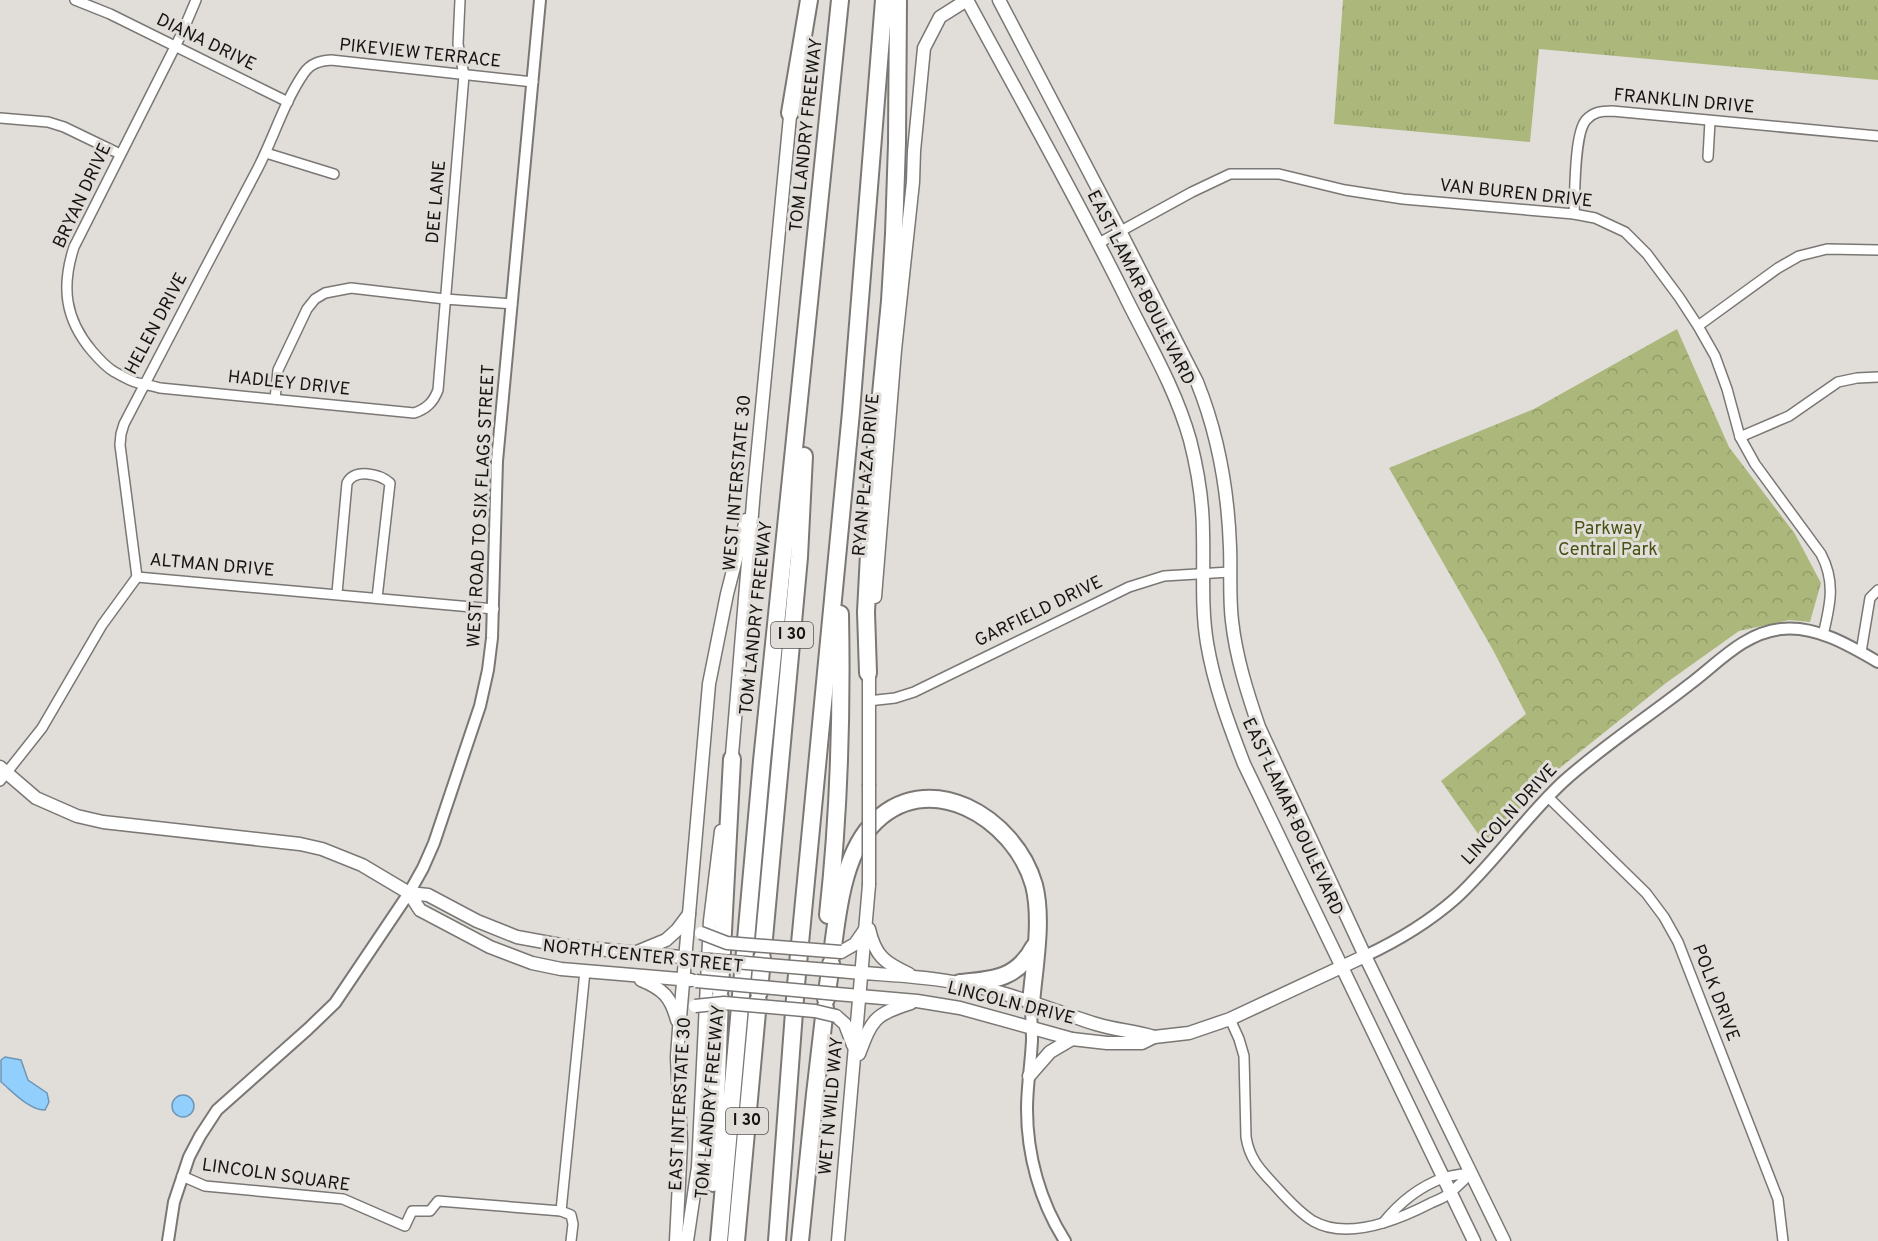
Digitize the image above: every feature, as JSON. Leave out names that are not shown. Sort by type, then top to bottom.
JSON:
[{"type":"highway","points":[[790,113],[809,0]]},
{"type":"highway","name":"TOM LANDRY FREEWAY","points":[[719,1241],[762,761],[840,0]]},
{"type":"highway","name":"I 30","points":[[777,1241],[796,985],[851,412],[884,0]]},
{"type":"highway","points":[[868,673],[866,612],[873,477],[894,234],[898,0]]},
{"type":"highway","name":"I 30","points":[[736,1241],[799,557],[811,369],[807,321]]},
{"type":"highway","points":[[832,960],[841,671],[840,533]]},
{"type":"highway","points":[[711,1241],[720,993],[732,759]]},
{"type":"highway","points":[[800,1241],[837,916],[846,877],[859,843],[872,825],[887,812],[906,802],[926,799],[963,805],[990,821],[1015,846],[1034,885],[1037,906],[1030,1003]]},
{"type":"highway","points":[[960,983],[1002,977],[1019,968],[1036,943]]},
{"type":"main road","name":"WEST INTERSTATE 30","points":[[707,969],[710,921],[732,759],[754,490],[801,0]]},
{"type":"main road","name":"RYAN PLAZA DRIVE","points":[[861,974],[868,885],[868,673],[895,350],[913,182],[924,48],[940,17],[967,0]]},
{"type":"main road","name":"EAST LAMAR BOULEVARD","points":[[967,0],[1099,243],[1161,366],[1177,403],[1195,462],[1202,510],[1207,642],[1215,679],[1232,732],[1244,764],[1474,1241]]},
{"type":"main road","name":"EAST LAMAR BOULEVARD","points":[[999,0],[1120,231],[1204,399],[1220,461],[1226,496],[1232,620],[1246,688],[1259,727],[1365,956],[1504,1241]]},
{"type":"main road","points":[[676,1241],[681,1143],[677,1056],[683,980],[692,958],[690,913],[709,684],[727,594],[754,490]]},
{"type":"main road","name":"NORTH CENTER STREET","points":[[2,774],[36,798],[77,816],[103,822],[300,844],[322,849],[362,865],[409,893],[428,895],[485,925],[527,940],[692,958],[832,960],[861,974]]},
{"type":"main road","name":"NORTH CENTER STREET","points":[[409,893],[420,910],[490,947],[532,963],[561,969],[696,981],[827,1004],[859,996]]},
{"type":"main road","points":[[690,913],[694,925],[701,933],[727,943],[832,960],[855,944],[866,922]]},
{"type":"main road","points":[[636,953],[666,940],[690,913]]},
{"type":"main road","points":[[866,922],[872,942],[882,959],[890,966],[918,978]]},
{"type":"main road","name":"LINCOLN DRIVE","points":[[859,996],[917,1001],[960,1008],[1072,1039],[1127,1044],[1142,1043],[1154,1037],[1189,1033],[1230,1019],[1365,956]]},
{"type":"main road","name":"EAST INTERSTATE 30","points":[[687,1241],[698,1167],[707,969]]},
{"type":"main road","points":[[626,974],[654,986],[666,995],[679,1024]]},
{"type":"main road","name":"LINCOLN DRIVE","points":[[861,974],[960,983],[1097,1024],[1154,1037]]},
{"type":"main road","name":"WET N WILD WAY","points":[[838,1241],[861,974]]},
{"type":"main road","points":[[853,1072],[867,1033],[875,1020],[893,1009],[917,1001]]},
{"type":"main road","points":[[679,1024],[695,1006],[710,1003],[815,1011],[827,1004],[845,1024],[855,1048]]},
{"type":"main road","points":[[1029,1076],[1050,1052],[1072,1039]]},
{"type":"street","name":"DIANA DRIVE","points":[[75,0],[110,14],[288,102]]},
{"type":"street","name":"BRYAN DRIVE","points":[[145,383],[137,383],[110,369],[97,357],[76,328],[69,310],[67,274],[74,247],[176,46],[196,0]]},
{"type":"street","name":"DEE LANE","points":[[429,405],[438,390],[464,75],[458,44],[460,0]]},
{"type":"street","name":"WEST ROAD TO SIX FLAGS STREET","points":[[168,1241],[174,1202],[182,1176],[200,1136],[217,1110],[335,1003],[409,893],[434,843],[480,706],[488,670],[494,609],[497,461],[540,0]]},
{"type":"street","name":"PIKEVIEW TERRACE","points":[[288,102],[304,72],[311,65],[331,60],[533,82]]},
{"type":"street","name":"HELEN DRIVE","points":[[137,577],[120,445],[124,424],[266,153],[288,102]]},
{"type":"street","name":"FRANKLIN DRIVE","points":[[1574,214],[1579,135],[1584,122],[1599,111],[1878,136]]},
{"type":"street","points":[[0,118],[48,122],[64,127],[120,154]]},
{"type":"street","points":[[1708,157],[1710,120]]},
{"type":"street","points":[[266,153],[334,174]]},
{"type":"street","name":"VAN BUREN DRIVE","points":[[1099,243],[1230,174],[1279,174],[1403,199],[1574,214],[1595,218],[1624,232],[1647,254],[1698,326],[1715,356],[1740,437],[1755,464],[1821,554],[1827,566],[1832,588],[1832,602],[1824,635]]},
{"type":"street","points":[[1698,326],[1778,268],[1799,256],[1827,249],[1878,250]]},
{"type":"street","points":[[275,399],[278,370],[308,309],[315,299],[325,293],[351,288],[512,304]]},
{"type":"street","points":[[1740,437],[1789,416],[1838,382],[1878,376]]},
{"type":"street","name":"HADLEY DRIVE","points":[[145,383],[160,388],[414,413],[429,405]]},
{"type":"street","points":[[337,594],[348,483],[354,475],[367,475],[385,478],[390,483],[377,598]]},
{"type":"street","name":"GARFIELD DRIVE","points":[[868,701],[895,698],[914,692],[1130,587],[1154,578],[1230,572]]},
{"type":"street","name":"ALTMAN DRIVE","points":[[2,774],[42,728],[102,625],[137,577],[494,609]]},
{"type":"street","points":[[1861,652],[1870,598],[1878,590]]},
{"type":"street","name":"LINCOLN DRIVE","points":[[1365,956],[1440,912],[1479,874],[1563,782],[1602,749],[1690,684],[1738,645],[1757,634],[1782,628],[1800,628],[1824,635],[1878,662]]},
{"type":"street","name":"POLK DRIVE","points":[[1548,797],[1646,893],[1664,917],[1678,942],[1778,1199],[1783,1241]]},
{"type":"street","points":[[571,1241],[573,1224],[571,1215],[561,1211],[585,971]]},
{"type":"street","points":[[1030,1003],[1032,1028],[1027,1110],[1029,1141],[1036,1178],[1045,1204],[1065,1241]]},
{"type":"street","points":[[1230,1019],[1244,1056],[1248,1150],[1253,1161],[1290,1202],[1314,1222],[1336,1228],[1358,1229],[1383,1223],[1409,1214],[1450,1193],[1471,1173]]},
{"type":"street","points":[[1383,1223],[1411,1195],[1444,1178],[1471,1173]]},
{"type":"street","name":"LINCOLN SQUARE","points":[[182,1176],[205,1186],[343,1198],[405,1226],[412,1211],[430,1211],[438,1202],[561,1211]]},
{"type":"green space","points":[[1343,0],[1878,0],[1878,80],[1539,49],[1530,142],[1334,124]]},
{"type":"green space","name":"Parkway Central Park","points":[[1677,329],[1729,447],[1795,534],[1821,583],[1810,622],[1789,620],[1739,631],[1666,683],[1556,771],[1486,845],[1441,781],[1526,714],[1493,650],[1389,468],[1534,409]]},
{"type":"water","points":[[5,1057],[21,1060],[28,1080],[47,1093],[49,1102],[45,1110],[27,1104],[1,1082],[1,1060]]},
{"type":"water","points":[[183,1095],[191,1098],[194,1106],[191,1114],[183,1117],[175,1114],[172,1106],[175,1098]]}]
